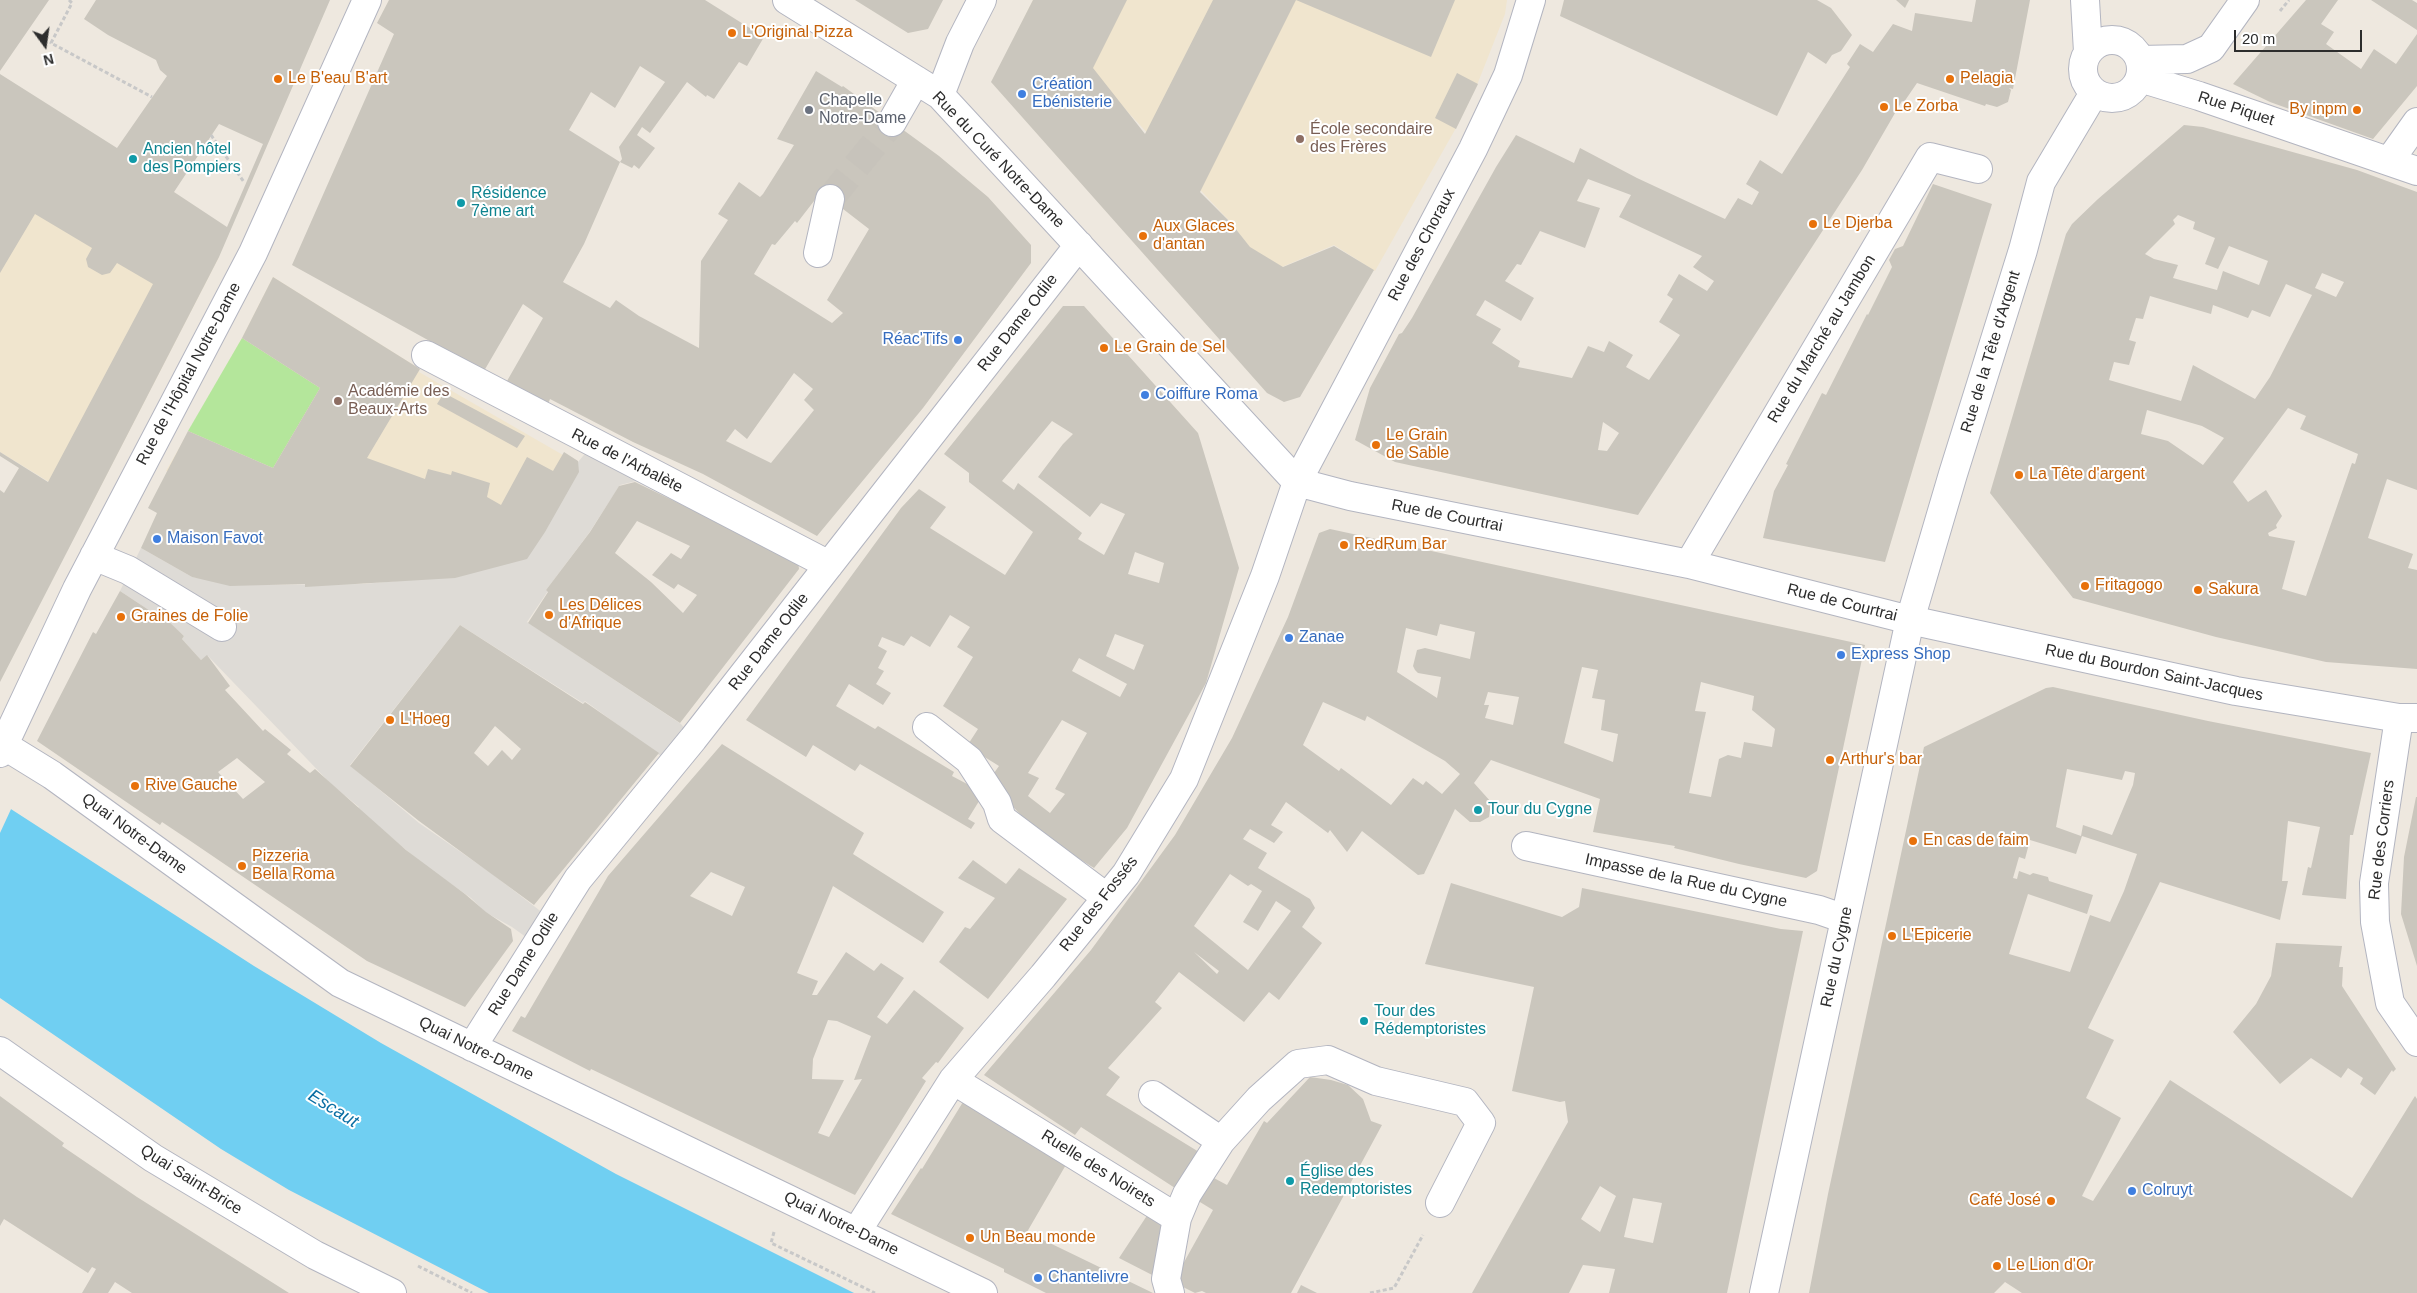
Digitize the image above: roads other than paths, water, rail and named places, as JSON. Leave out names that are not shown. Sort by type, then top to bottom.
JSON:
[{"type":"street","name":"Rue de l'Hôpital Notre-Dame","points":[[1,747],[94,556],[244,272],[279,199],[367,0]]},
{"type":"street","name":"Rue du Curé Notre-Dame","points":[[787,0],[940,95],[1079,245]]},
{"type":"street","points":[[940,95],[960,43],[982,0]]},
{"type":"street","name":"Rue des Choraux","points":[[1296,482],[1477,141],[1508,75],[1531,0]]},
{"type":"street","points":[[2085,0],[2088,52]]},
{"type":"street","points":[[2140,69],[2187,59],[2211,48],[2245,0]]},
{"type":"street","points":[[2103,41],[2121,42],[2129,45],[2140,69],[2129,93],[2121,97],[2103,97],[2094,93],[2084,78],[2082,69],[2088,52],[2103,41]]},
{"type":"street","name":"Rue Piquet","points":[[2140,69],[2417,171]]},
{"type":"street","points":[[892,122],[916,80]]},
{"type":"street","name":"Rue de la Tête d'Argent","points":[[1910,620],[1953,474],[2023,250],[2041,182],[2094,93]]},
{"type":"street","points":[[2390,160],[2417,122]]},
{"type":"street","name":"Rue du Marché au Jambon","points":[[1689,564],[1930,157],[1978,169]]},
{"type":"street","points":[[818,253],[830,199]]},
{"type":"street","points":[[1079,245],[1296,482]]},
{"type":"street","name":"Rue Dame Odile","points":[[472,1047],[578,879],[673,765],[1079,245]]},
{"type":"street","name":"Rue de l'Arbalète","points":[[426,355],[829,565]]},
{"type":"street","name":"Rue de Courtrai","points":[[1296,482],[1350,496],[1689,564],[1910,620]]},
{"type":"street","name":"Rue des Fossés","points":[[857,1231],[953,1080],[1043,976],[1126,874],[1184,779],[1265,576],[1296,482]]},
{"type":"street","points":[[94,556],[128,570],[222,627]]},
{"type":"street","name":"Rue du Bourdon Saint-Jacques","points":[[1910,620],[2236,692],[2408,718]]},
{"type":"street","name":"Rue du Cygne","points":[[1764,1293],[1910,620]]},
{"type":"street","name":"Rue des Corriers","points":[[2408,718],[2374,883],[2375,922],[2390,1003],[2417,1042]]},
{"type":"street","points":[[927,726],[969,760],[997,803],[1002,819],[1106,897]]},
{"type":"street","name":"Quai Notre-Dame","points":[[1,747],[52,775],[340,982],[983,1293]]},
{"type":"street","name":"Impasse de la Rue du Cygne","points":[[1526,846],[1809,908],[1845,919]]},
{"type":"street","name":"Quai Saint-Brice","points":[[0,1051],[153,1158],[316,1255],[392,1293]]},
{"type":"street","points":[[1170,1293],[1166,1280],[1177,1218],[1187,1194],[1221,1142],[1259,1099],[1298,1064],[1328,1060],[1376,1081],[1466,1102],[1481,1123],[1440,1203]]},
{"type":"street","name":"Ruelle des Noirets","points":[[953,1080],[1177,1218]]},
{"type":"street","points":[[1153,1095],[1221,1142]]},
{"type":"water","name":"Escaut","points":[[0,802],[254,966],[381,1043],[616,1174],[854,1293],[489,1293],[289,1190],[221,1149],[0,998]]},
{"type":"tunnel","points":[[830,199],[892,122]]},
{"type":"place","name":"L'Original Pizza","points":[[732,33]]},
{"type":"place","name":"Le B'eau B'art","points":[[278,79]]},
{"type":"place","name":"Pelagia","points":[[1950,79]]},
{"type":"place","name":"Création Ebénisterie","points":[[1022,94]]},
{"type":"place","name":"Le Zorba","points":[[1884,107]]},
{"type":"place","name":"Chapelle Notre-Dame","points":[[809,110]]},
{"type":"place","name":"By inpm","points":[[2357,110]]},
{"type":"place","name":"École secondaire des Frères","points":[[1300,139]]},
{"type":"place","name":"Ancien hôtel des Pompiers","points":[[133,159]]},
{"type":"place","name":"Résidence 7ème art","points":[[461,203]]},
{"type":"place","name":"Le Djerba","points":[[1813,224]]},
{"type":"place","name":"Aux Glaces d'antan","points":[[1143,236]]},
{"type":"place","name":"Réac'Tifs","points":[[958,340]]},
{"type":"place","name":"Le Grain de Sel","points":[[1104,348]]},
{"type":"place","name":"Coiffure Roma","points":[[1145,395]]},
{"type":"place","name":"Académie des Beaux-Arts","points":[[338,401]]},
{"type":"place","name":"Le Grain de Sable","points":[[1376,445]]},
{"type":"place","name":"La Tête d'argent","points":[[2019,475]]},
{"type":"place","name":"Maison Favot","points":[[157,539]]},
{"type":"place","name":"RedRum Bar","points":[[1344,545]]},
{"type":"place","name":"Fritagogo","points":[[2085,586]]},
{"type":"place","name":"Sakura","points":[[2198,590]]},
{"type":"place","name":"Les Délices d'Afrique","points":[[549,615]]},
{"type":"place","name":"Graines de Folie","points":[[121,617]]},
{"type":"place","name":"Zanae","points":[[1289,638]]},
{"type":"place","name":"Express Shop","points":[[1841,655]]},
{"type":"place","name":"L'Hoeg","points":[[390,720]]},
{"type":"place","name":"Arthur's bar","points":[[1830,760]]},
{"type":"place","name":"Rive Gauche","points":[[135,786]]},
{"type":"place","name":"Tour du Cygne","points":[[1478,810]]},
{"type":"place","name":"En cas de faim","points":[[1913,841]]},
{"type":"place","name":"Pizzeria Bella Roma","points":[[242,866]]},
{"type":"place","name":"L'Epicerie","points":[[1892,936]]},
{"type":"place","name":"Tour des Rédemptoristes","points":[[1364,1021]]},
{"type":"place","name":"Église des Redemptoristes","points":[[1290,1181]]},
{"type":"place","name":"Colruyt","points":[[2132,1191]]},
{"type":"place","name":"Café José","points":[[2051,1201]]},
{"type":"place","name":"Un Beau monde","points":[[970,1238]]},
{"type":"place","name":"Le Lion d'Or","points":[[1997,1266]]},
{"type":"place","name":"Chantelivre","points":[[1038,1278]]}]
